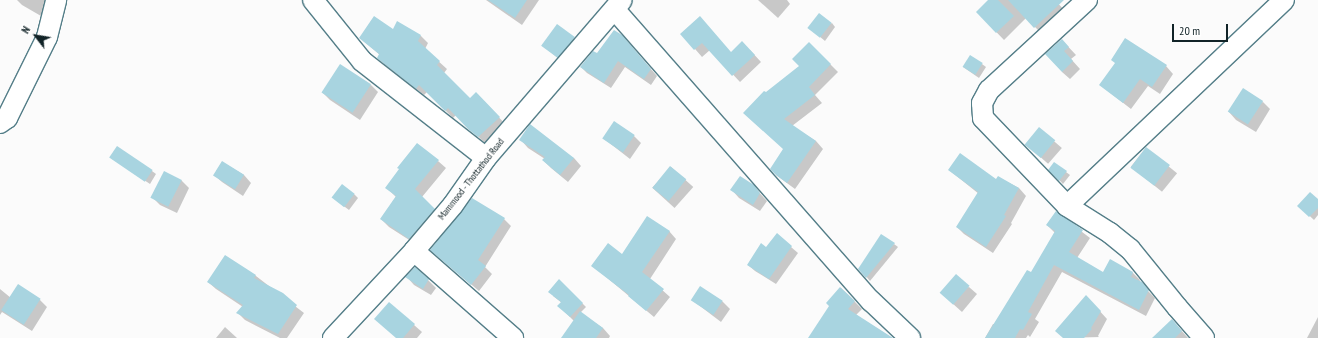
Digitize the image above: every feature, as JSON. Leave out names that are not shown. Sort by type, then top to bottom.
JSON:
[{"type":"street","points":[[0,123],[10,112],[47,37],[56,0]]},
{"type":"street","points":[[313,0],[362,61],[486,158]]},
{"type":"street","points":[[1067,206],[1284,0]]},
{"type":"street","points":[[1082,2],[989,90],[982,103],[983,118],[1067,206],[1110,233],[1130,249],[1204,338]]},
{"type":"street","points":[[618,5],[871,301],[910,338]]},
{"type":"street","name":"Mammood - Thottathod Road","points":[[333,338],[414,251],[453,205],[486,158],[618,5]]},
{"type":"street","points":[[414,251],[513,338]]},
{"type":"building","points":[[488,0],[527,0],[515,18]]},
{"type":"building","points":[[988,0],[998,0],[1014,16],[996,33],[976,12]]},
{"type":"building","points":[[1008,0],[1064,0],[1034,28]]},
{"type":"building","points":[[819,13],[832,23],[820,38],[807,28]]},
{"type":"building","points":[[374,16],[393,29],[397,21],[421,35],[418,41],[440,61],[437,65],[470,98],[476,92],[500,117],[478,137],[448,108],[445,111],[419,85],[416,89],[377,58],[379,54],[359,38]]},
{"type":"building","points":[[700,16],[731,52],[742,41],[755,55],[732,76],[702,43],[694,50],[680,34]]},
{"type":"building","points":[[557,24],[575,37],[559,59],[541,46]]},
{"type":"building","points":[[614,30],[622,35],[651,69],[644,79],[618,61],[604,83],[580,67],[593,51],[597,53]]},
{"type":"building","points":[[1125,38],[1167,65],[1152,87],[1140,79],[1123,103],[1099,85],[1115,63],[1111,60]]},
{"type":"building","points":[[1062,39],[1069,47],[1064,51],[1073,61],[1062,72],[1045,54]]},
{"type":"building","points":[[809,42],[831,64],[809,87],[815,95],[784,119],[816,141],[787,183],[770,169],[783,149],[743,113],[764,91],[766,92],[799,66],[792,59]]},
{"type":"building","points":[[970,55],[983,63],[975,75],[963,67]]},
{"type":"building","points":[[340,64],[371,84],[353,113],[321,93]]},
{"type":"building","points":[[1243,88],[1263,101],[1248,125],[1228,111]]},
{"type":"building","points":[[614,121],[635,135],[623,152],[602,138]]},
{"type":"building","points":[[530,124],[574,158],[560,175],[542,160],[545,157],[519,140]]},
{"type":"building","points":[[1039,127],[1055,140],[1041,158],[1025,145]]},
{"type":"building","points":[[417,143],[439,160],[415,189],[435,209],[409,239],[380,219],[396,196],[385,188],[399,169],[397,168]]},
{"type":"building","points":[[117,146],[153,170],[145,182],[109,158]]},
{"type":"building","points":[[1146,147],[1170,165],[1154,186],[1130,168]]},
{"type":"building","points":[[960,153],[996,179],[998,176],[1019,188],[1004,215],[1006,216],[986,247],[956,227],[978,192],[948,170]]},
{"type":"building","points":[[222,161],[244,175],[235,189],[213,175]]},
{"type":"building","points":[[1054,162],[1067,171],[1059,181],[1048,170]]},
{"type":"building","points":[[670,166],[686,179],[669,201],[652,188]]},
{"type":"building","points":[[164,171],[182,180],[168,207],[150,198]]},
{"type":"building","points":[[740,176],[754,185],[760,193],[753,205],[730,190]]},
{"type":"building","points":[[342,184],[355,194],[344,207],[332,197]]},
{"type":"building","points":[[1310,192],[1318,199],[1318,208],[1309,217],[1297,206]]},
{"type":"building","points":[[472,198],[505,218],[478,260],[486,266],[471,285],[430,250]]},
{"type":"building","points":[[1056,211],[1083,230],[1069,252],[1103,272],[1110,259],[1133,272],[1131,277],[1142,282],[1149,290],[1139,310],[1054,265],[1028,312],[1032,314],[1023,330],[1020,329],[1015,338],[985,338],[1027,270],[1031,272],[1055,231],[1046,225]]},
{"type":"building","points":[[647,216],[670,231],[642,272],[664,289],[646,311],[628,296],[629,295],[591,266],[608,243],[622,254]]},
{"type":"building","points":[[777,233],[792,246],[769,279],[747,265],[761,243],[766,247]]},
{"type":"building","points":[[881,234],[895,243],[866,278],[858,269]]},
{"type":"building","points":[[225,255],[256,275],[254,278],[283,293],[297,305],[278,334],[236,313],[243,305],[207,282]]},
{"type":"building","points":[[415,267],[429,279],[423,289],[405,277]]},
{"type":"building","points":[[956,274],[970,286],[953,305],[940,293]]},
{"type":"building","points":[[559,279],[583,303],[570,317],[557,306],[561,302],[548,292]]},
{"type":"building","points":[[18,284],[41,299],[24,325],[1,310]]},
{"type":"building","points":[[700,286],[723,301],[713,315],[691,300]]},
{"type":"building","points":[[840,287],[855,301],[848,309],[893,338],[808,338],[829,306],[826,303]]},
{"type":"building","points":[[1086,295],[1101,311],[1091,328],[1092,329],[1084,338],[1063,338],[1055,331]]},
{"type":"building","points":[[389,302],[415,324],[403,338],[396,338],[374,319]]},
{"type":"building","points":[[580,311],[603,328],[596,338],[561,338]]},
{"type":"building","points":[[1172,319],[1182,331],[1175,338],[1152,338]]}]
